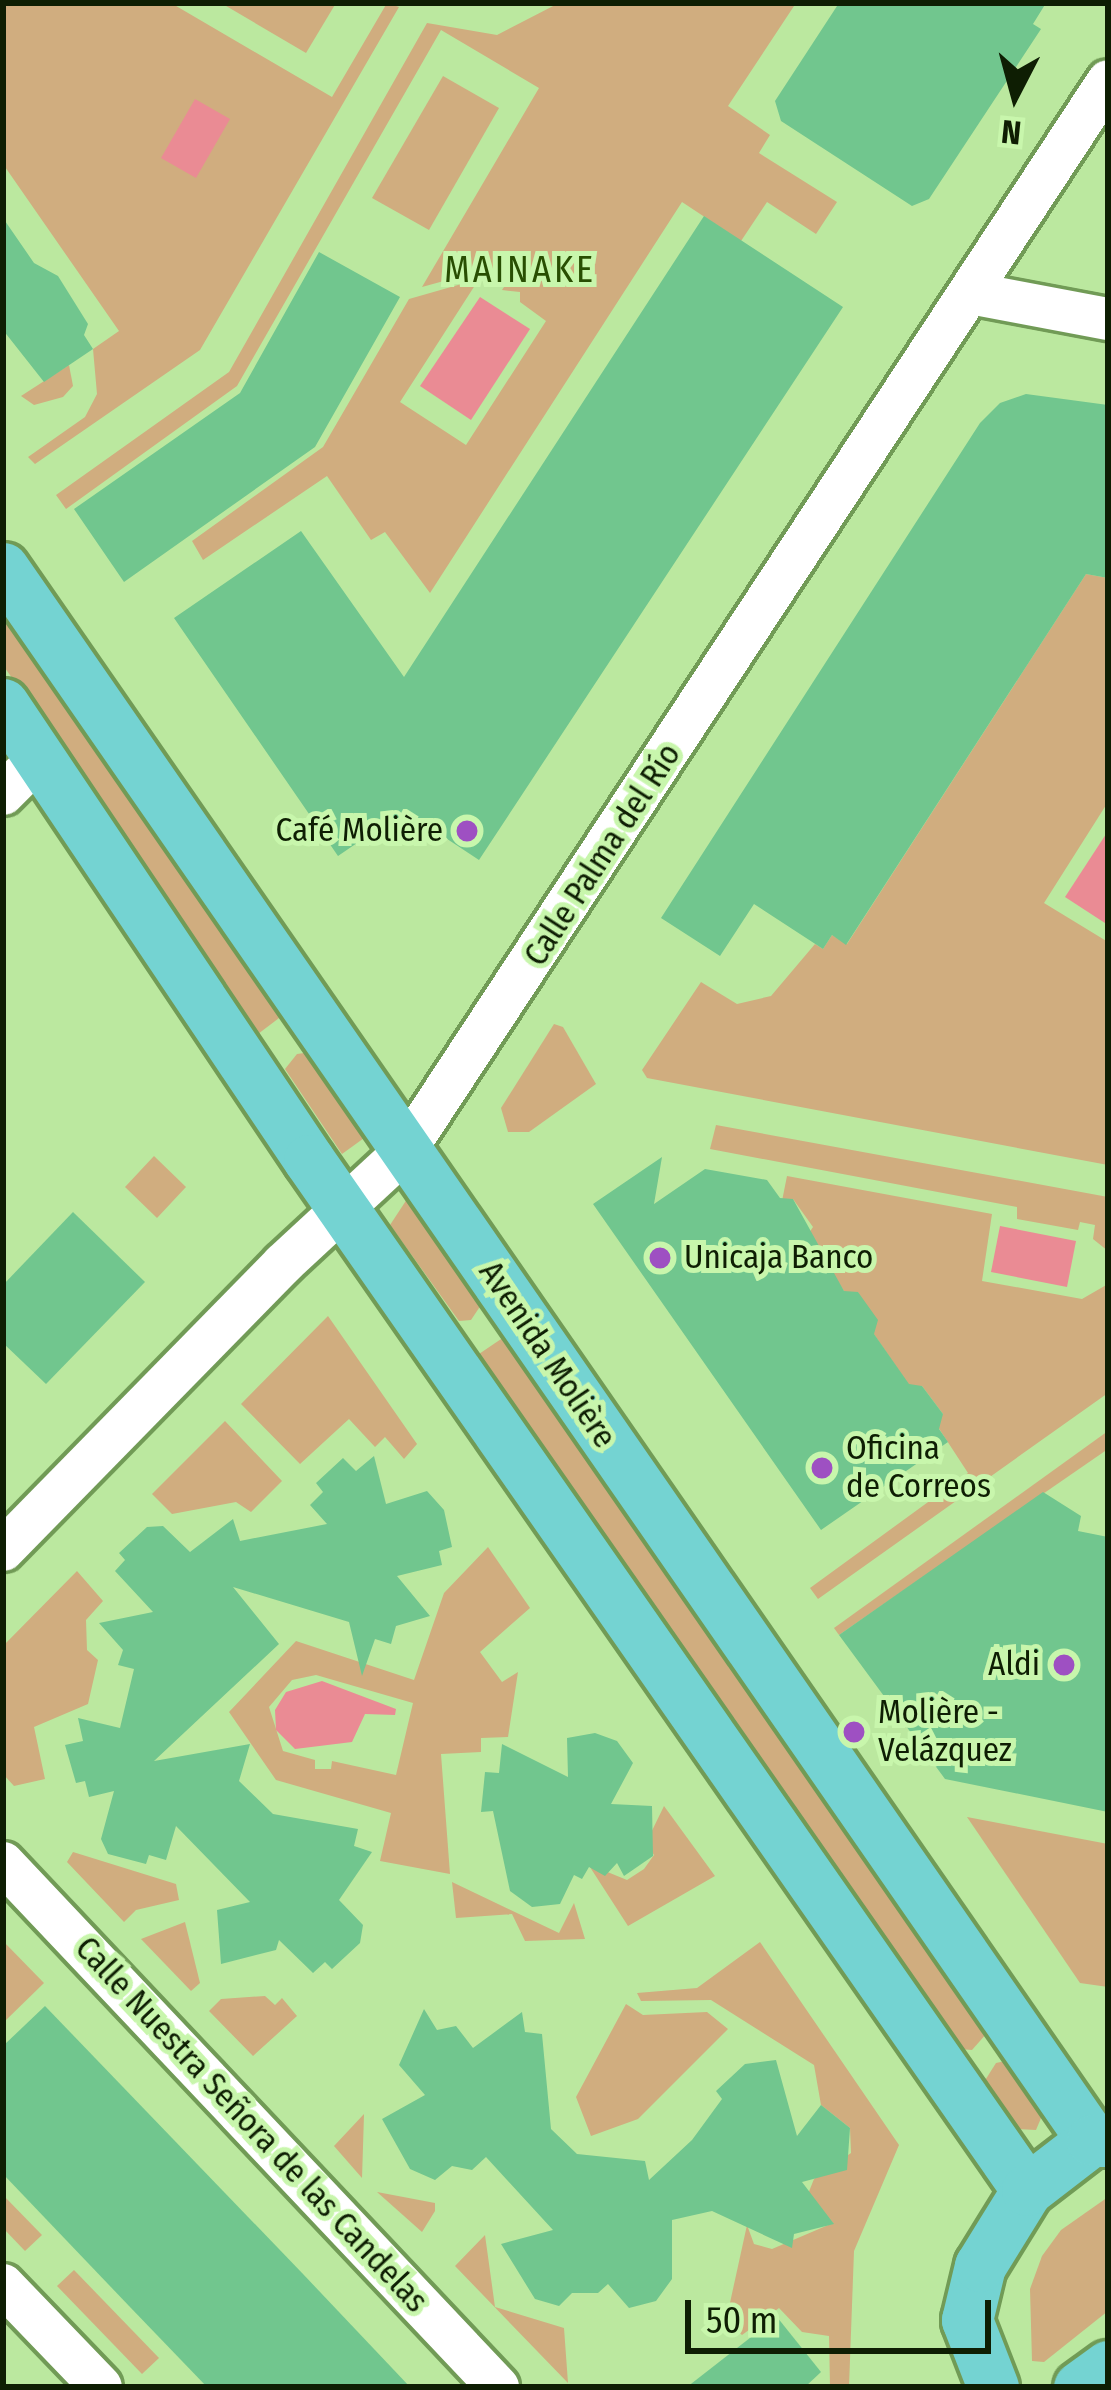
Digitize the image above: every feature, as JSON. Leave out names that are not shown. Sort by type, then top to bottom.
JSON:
[{"type":"main road","name":"Avenida Molière","points":[[3,568],[405,1151],[1100,2141]]},
{"type":"main road","points":[[3,704],[344,1210],[1027,2190]]},
{"type":"main road","points":[[993,2387],[967,2320],[980,2266],[1027,2190],[1100,2141]]},
{"type":"main road","points":[[1079,2387],[1108,2366]]},
{"type":"street","name":"Calle Palma del Río","points":[[3,1550],[405,1151],[1108,81]]},
{"type":"street","points":[[970,293],[1108,319]]},
{"type":"street","points":[[3,794],[40,757]]},
{"type":"street","name":"Calle Nuestra Señora de las Candelas","points":[[3,1863],[498,2387]]},
{"type":"street","points":[[3,2285],[100,2387]]},
{"type":"shaded area","points":[[3,3],[171,3],[332,97],[387,3],[399,7],[200,350],[35,464],[28,457],[85,417],[97,394],[93,349],[119,331],[3,164]]},
{"type":"shaded area","points":[[221,3],[336,3],[306,53]]},
{"type":"shaded area","points":[[559,3],[796,3],[728,106],[770,135],[759,153],[837,202],[816,234],[767,202],[741,241],[682,202],[430,593],[385,532],[371,540],[327,476],[203,560],[192,541],[323,447],[409,299],[479,279],[400,402],[466,445],[546,321],[520,302],[520,292],[502,290],[512,275],[501,269],[494,278],[480,271],[422,287],[539,88],[441,30],[237,386],[66,509],[56,495],[229,372],[427,23],[497,35]]},
{"type":"shaded area","points":[[443,76],[499,108],[429,230],[372,198]]},
{"type":"shaded area","points":[[195,99],[230,119],[196,178],[161,158]]},
{"type":"shaded area","points":[[480,297],[530,329],[471,420],[420,386]]},
{"type":"shaded area","points":[[69,365],[73,386],[63,397],[34,405],[21,396]]},
{"type":"shaded area","points":[[1086,574],[1108,578],[1108,802],[1044,903],[1108,942],[1108,1165],[647,1078],[642,1070],[701,982],[737,1004],[771,996],[815,944],[823,949],[832,935],[847,944]]},
{"type":"shaded area","points":[[3,602],[287,1012],[258,1034],[3,665]]},
{"type":"shaded area","points":[[1108,831],[1108,925],[1065,897]]},
{"type":"shaded area","points":[[554,1024],[563,1027],[596,1084],[529,1132],[508,1132],[501,1108]]},
{"type":"shaded area","points":[[311,1052],[371,1133],[342,1154],[285,1069],[297,1054]]},
{"type":"shaded area","points":[[716,1125],[1108,1197],[1108,1251],[1093,1239],[1095,1225],[1080,1222],[1078,1230],[1017,1219],[1017,1207],[710,1149]]},
{"type":"shaded area","points":[[154,1156],[186,1187],[157,1218],[125,1187]]},
{"type":"shaded area","points":[[787,1176],[992,1214],[982,1281],[1082,1299],[1108,1284],[1108,1393],[818,1599],[810,1588],[968,1473],[936,1424],[943,1414],[922,1386],[911,1388],[871,1330],[858,1292],[846,1294],[807,1236],[813,1227],[793,1199],[782,1201]]},
{"type":"shaded area","points":[[411,1193],[483,1302],[471,1320],[459,1321],[390,1225]]},
{"type":"shaded area","points":[[1000,1226],[1076,1241],[1067,1287],[991,1272]]},
{"type":"shaded area","points":[[328,1316],[417,1444],[404,1459],[385,1437],[375,1447],[349,1419],[300,1464],[241,1404]]},
{"type":"shaded area","points":[[507,1335],[987,2033],[972,2050],[960,2049],[479,1354]]},
{"type":"shaded area","points":[[225,1421],[282,1481],[251,1512],[236,1502],[172,1514],[152,1494]]},
{"type":"shaded area","points":[[1108,1431],[1108,1449],[839,1635],[834,1628]]},
{"type":"shaded area","points":[[488,1547],[530,1608],[480,1652],[502,1682],[518,1672],[508,1737],[481,1738],[481,1752],[441,1754],[450,1874],[380,1861],[391,1813],[276,1780],[229,1712],[296,1641],[414,1680],[444,1593]],"holes":[[[316,1675],[413,1703],[396,1775],[332,1761],[331,1769],[315,1769],[315,1760],[283,1751],[269,1707],[292,1680]]]},
{"type":"shaded area","points":[[77,1571],[103,1601],[86,1620],[87,1650],[98,1660],[88,1704],[34,1727],[45,1779],[14,1786],[3,1774],[3,1646]]},
{"type":"shaded area","points":[[322,1681],[396,1709],[395,1715],[365,1714],[352,1742],[295,1749],[276,1730],[275,1710],[286,1692]]},
{"type":"shaded area","points":[[664,1806],[715,1876],[628,1926],[588,1864],[627,1880],[644,1869],[654,1855],[646,1843]]},
{"type":"shaded area","points":[[967,1817],[1108,1844],[1108,1987],[1080,1983]]},
{"type":"shaded area","points":[[73,1852],[176,1884],[179,1900],[136,1910],[124,1922],[67,1862]]},
{"type":"shaded area","points":[[452,1882],[559,1933],[574,1903],[585,1939],[525,1941],[512,1914],[456,1918]]},
{"type":"shaded area","points":[[185,1922],[200,1983],[191,1991],[141,1939]]},
{"type":"shaded area","points":[[3,1941],[44,1983],[3,2023]]},
{"type":"shaded area","points":[[760,1942],[899,2145],[854,2251],[849,2387],[830,2387],[829,2336],[802,2332],[779,2308],[742,2335],[726,2321],[747,2225],[754,2244],[772,2249],[833,2223],[808,2194],[814,2179],[851,2153],[850,2128],[821,2105],[814,2065],[711,2000],[641,2001],[637,1993],[697,1988]]},
{"type":"shaded area","points":[[265,1996],[275,2005],[282,1998],[297,2016],[253,2056],[209,2011],[221,1999]]},
{"type":"shaded area","points":[[626,2004],[643,2015],[707,2012],[728,2029],[638,2119],[591,2136],[576,2097]]},
{"type":"shaded area","points":[[1010,2060],[1044,2111],[1036,2130],[1017,2129],[984,2082],[996,2063]]},
{"type":"shaded area","points":[[364,2114],[362,2178],[334,2146]]},
{"type":"shaded area","points":[[377,2192],[435,2203],[435,2211],[422,2232]]},
{"type":"shaded area","points":[[3,2195],[42,2235],[25,2251],[3,2228]]},
{"type":"shaded area","points":[[1108,2197],[1108,2311],[1044,2362],[1032,2361],[1030,2289],[1042,2256],[1061,2230]]},
{"type":"shaded area","points":[[485,2235],[495,2307],[564,2328],[568,2383],[455,2266]]},
{"type":"shaded area","points":[[74,2270],[159,2358],[142,2374],[57,2286]]},
{"type":"building","points":[[839,3],[1046,3],[1033,24],[1041,29],[929,199],[912,206],[781,121],[775,101]]},
{"type":"building","points":[[704,216],[843,307],[479,860],[429,827],[379,828],[338,856],[174,618],[301,531],[404,677]]},
{"type":"building","points":[[3,218],[34,263],[58,276],[88,324],[84,335],[93,349],[44,382],[3,330]]},
{"type":"building","points":[[319,252],[400,297],[315,447],[124,582],[74,509],[240,393]]},
{"type":"building","points":[[1026,394],[1108,405],[1108,578],[1086,574],[846,945],[832,935],[823,949],[754,904],[720,956],[661,918],[980,423],[1000,403]]},
{"type":"building","points":[[662,1157],[654,1204],[705,1169],[767,1180],[780,1198],[793,1199],[844,1291],[858,1292],[878,1320],[874,1334],[909,1384],[922,1386],[943,1414],[939,1429],[948,1442],[821,1530],[593,1204]]},
{"type":"building","points":[[73,1212],[145,1282],[46,1384],[3,1343],[3,1285]]},
{"type":"building","points":[[374,1456],[386,1504],[427,1491],[444,1510],[452,1547],[439,1551],[442,1565],[397,1576],[430,1616],[396,1626],[391,1644],[375,1639],[362,1676],[349,1622],[233,1587],[279,1644],[154,1761],[250,1744],[239,1781],[273,1814],[358,1829],[354,1846],[372,1852],[339,1900],[363,1925],[360,1943],[332,1969],[325,1962],[313,1973],[279,1940],[276,1950],[221,1964],[217,1910],[250,1902],[176,1826],[166,1860],[149,1855],[146,1864],[108,1854],[101,1839],[114,1791],[89,1797],[85,1781],[76,1783],[65,1745],[83,1741],[78,1718],[120,1728],[134,1669],[118,1665],[123,1650],[99,1623],[153,1612],[115,1571],[125,1560],[119,1553],[147,1527],[163,1526],[190,1552],[233,1519],[240,1541],[327,1524],[310,1505],[323,1492],[316,1483],[343,1458],[356,1471]]},
{"type":"building","points":[[1043,1492],[1081,1516],[1078,1531],[1108,1537],[1108,1812],[945,1779],[839,1635]]},
{"type":"building","points":[[595,1733],[617,1741],[633,1763],[611,1804],[652,1806],[653,1856],[624,1876],[617,1863],[605,1876],[589,1867],[582,1879],[574,1875],[560,1904],[532,1907],[510,1891],[493,1811],[481,1812],[485,1772],[499,1773],[502,1744],[568,1777],[567,1738]]},
{"type":"building","points":[[45,2006],[410,2387],[207,2387],[130,2307],[3,2174],[3,2046]]},
{"type":"building","points":[[424,2009],[437,2030],[456,2026],[473,2048],[522,2012],[525,2032],[542,2034],[551,2129],[577,2154],[645,2161],[649,2180],[692,2140],[722,2099],[716,2091],[745,2064],[776,2060],[797,2136],[821,2105],[850,2128],[847,2170],[802,2182],[834,2224],[794,2234],[792,2248],[712,2211],[672,2220],[672,2279],[656,2301],[629,2308],[608,2284],[598,2293],[572,2293],[559,2306],[535,2299],[501,2244],[553,2230],[486,2157],[472,2170],[452,2166],[435,2180],[410,2169],[382,2119],[425,2095],[399,2065]]},
{"type":"building","points":[[777,2317],[821,2372],[805,2387],[687,2387]]},
{"type":"place","name":"Café Molière","points":[[467,831]]},
{"type":"place","name":"Unicaja Banco","points":[[660,1258]]},
{"type":"place","name":"Oficina de Correos","points":[[822,1468]]},
{"type":"place","name":"Aldi","points":[[1064,1665]]},
{"type":"place","name":"Molière - Velázquez","points":[[854,1732]]},
{"type":"district","name":"MAINAKE","points":[[520,271]]}]
